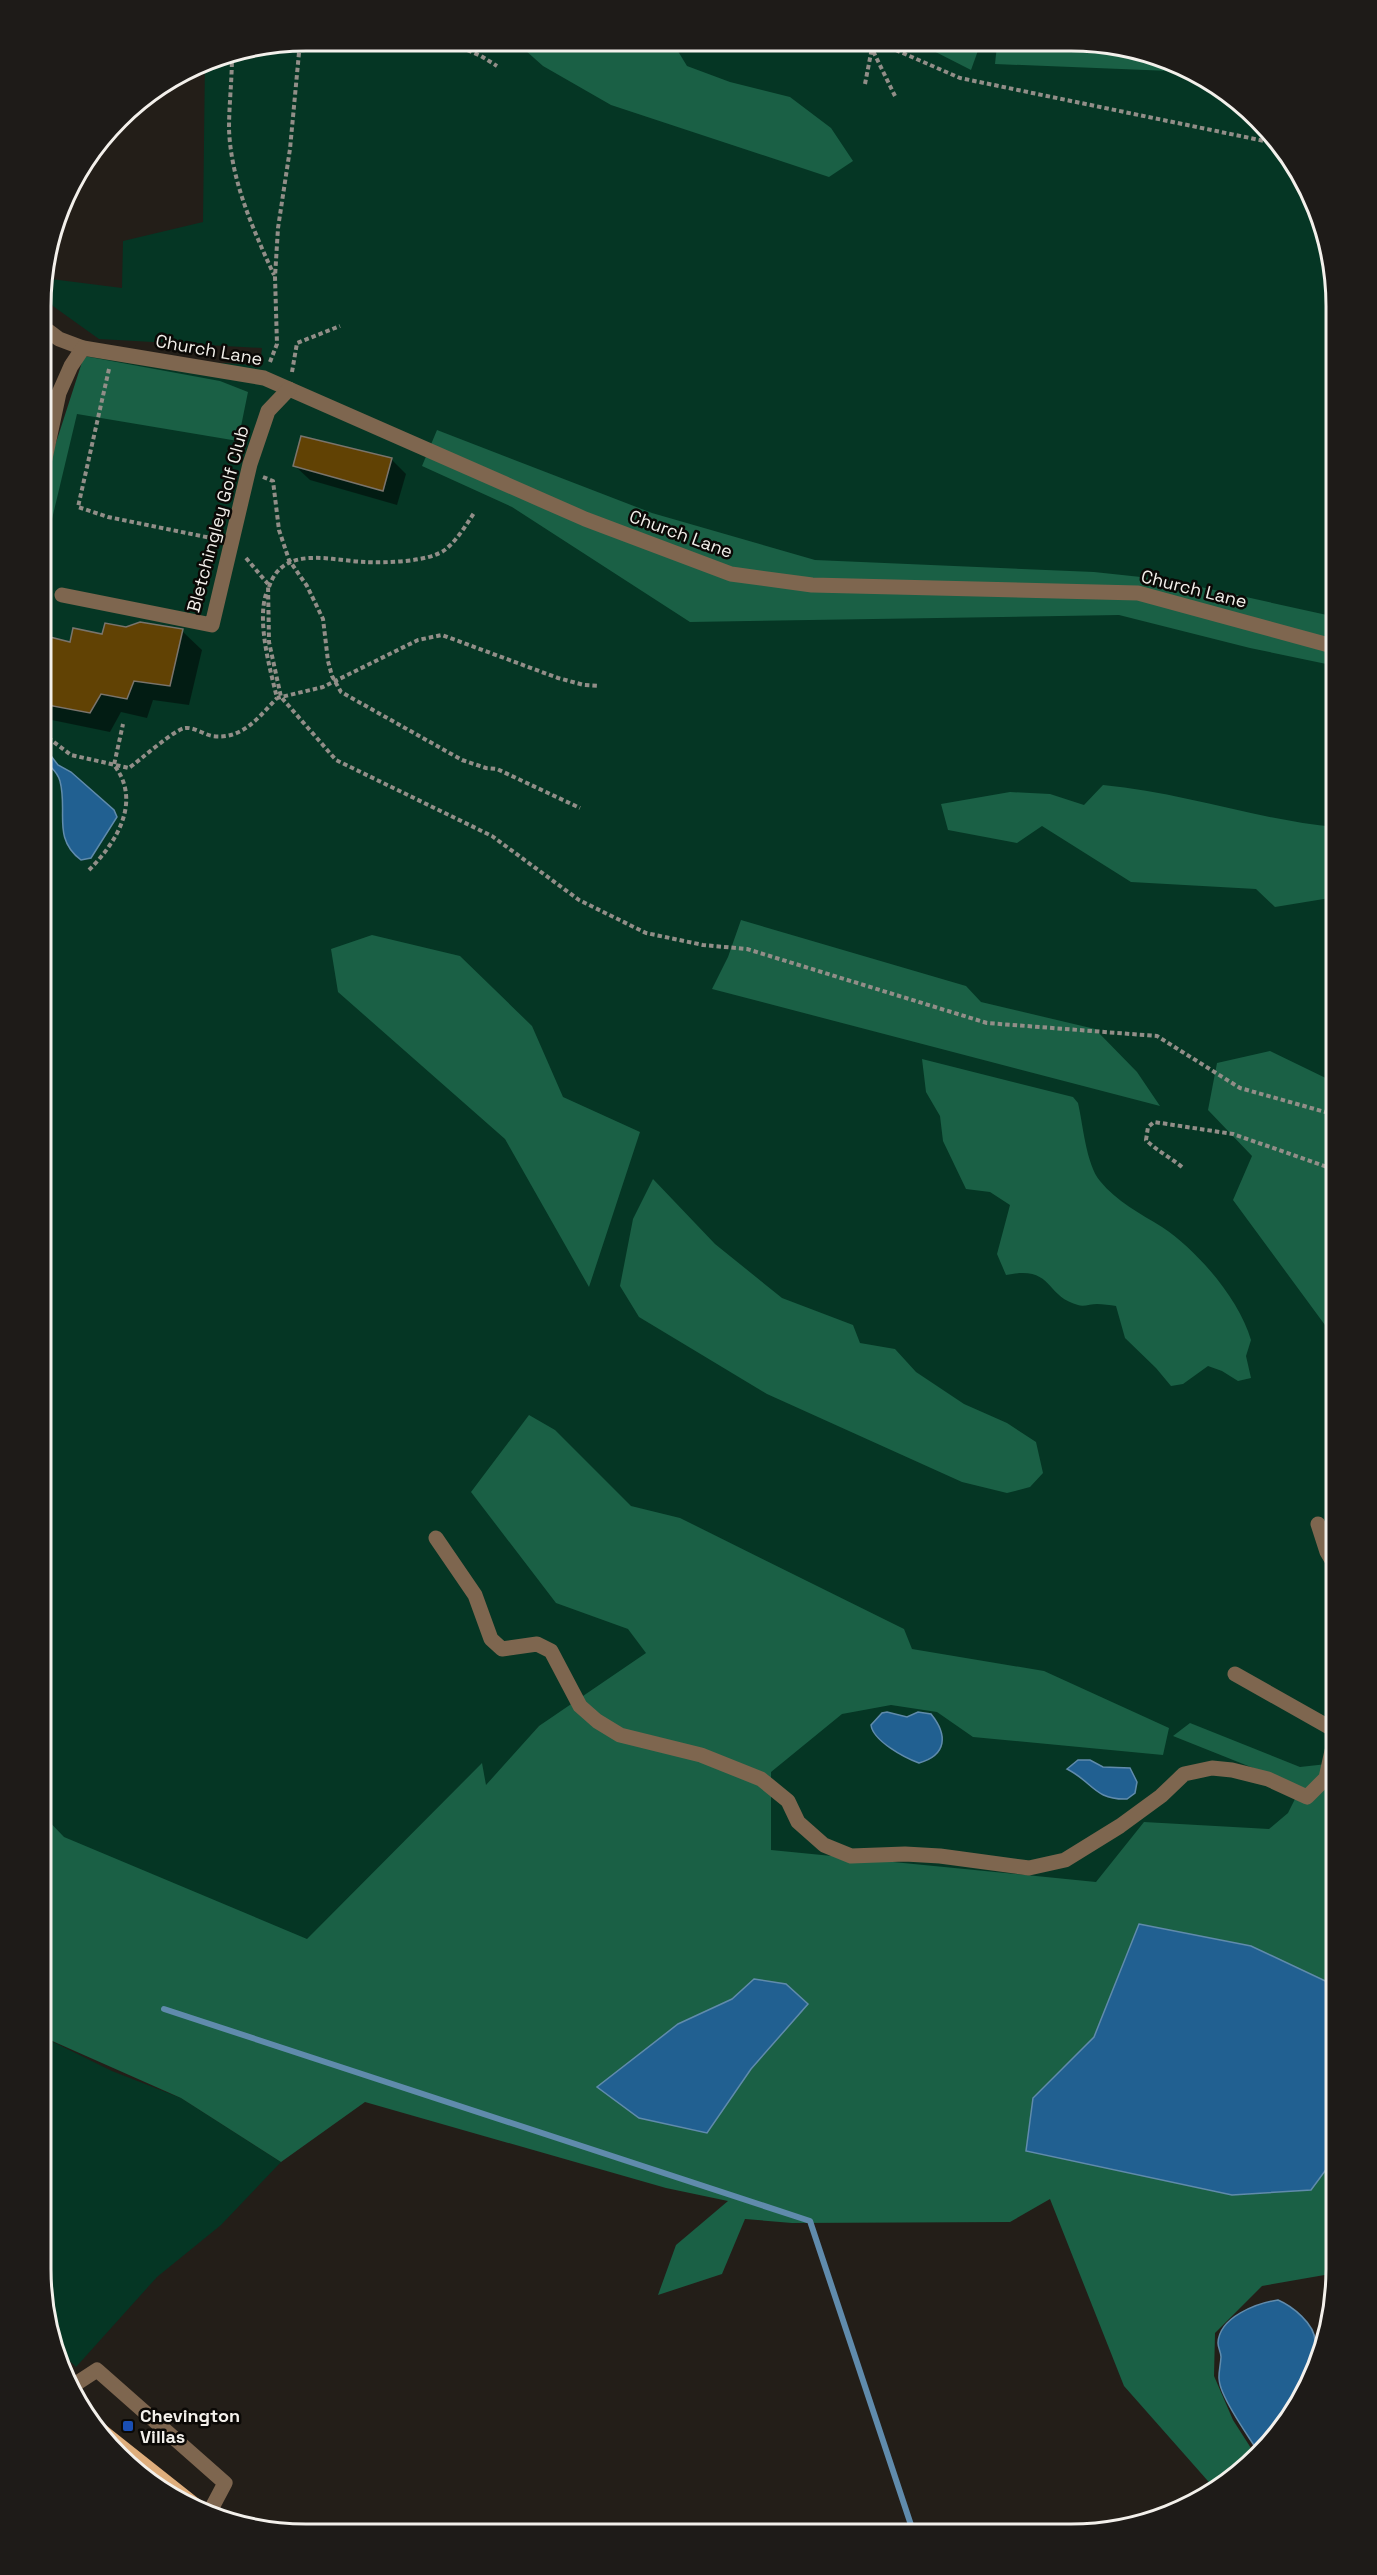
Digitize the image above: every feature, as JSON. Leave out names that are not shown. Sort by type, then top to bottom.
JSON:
[{"type":"main road","points":[[133,2456],[168,2484]]},
{"type":"street","name":"Church Lane","points":[[51,333],[59,339],[83,348],[264,378],[585,519],[731,574],[812,585],[1138,593],[1326,644]]},
{"type":"street","points":[[51,428],[59,393],[71,366],[83,348]]},
{"type":"street","name":"Bletchingley Golf Club","points":[[62,595],[212,625],[250,464],[268,411],[289,389]]},
{"type":"street","points":[[1318,1524],[1326,1549]]},
{"type":"street","points":[[436,1538],[475,1594],[491,1639],[502,1649],[537,1644],[551,1651],[580,1706],[597,1721],[620,1735],[701,1755],[761,1779],[788,1802],[798,1822],[825,1845],[850,1856],[928,1855],[1029,1868],[1065,1860],[1120,1826],[1161,1796],[1184,1774],[1212,1768],[1232,1770],[1268,1779],[1307,1797],[1326,1778]]},
{"type":"street","points":[[1235,1674],[1326,1725]]},
{"type":"street","points":[[77,2383],[97,2370],[225,2483],[213,2506]]},
{"type":"path","points":[[264,378],[277,344],[274,277],[299,51]]},
{"type":"path","points":[[470,51],[497,66]]},
{"type":"path","points":[[865,84],[872,51]]},
{"type":"path","points":[[874,51],[895,96]]},
{"type":"path","points":[[898,51],[960,78],[1265,141]]},
{"type":"path","points":[[232,63],[229,128],[232,156],[250,223],[274,277]]},
{"type":"path","points":[[109,368],[78,507],[108,517],[232,542],[268,584],[268,642],[279,698],[336,760],[492,836],[579,900],[646,933],[703,945],[747,949],[987,1023],[1157,1036],[1240,1088],[1326,1111]]},
{"type":"path","points":[[273,481],[279,530],[291,563],[306,586],[323,620],[328,661],[341,692],[462,760],[497,769],[580,808]]},
{"type":"path","points":[[268,589],[273,575],[282,566],[306,558],[365,562],[427,557],[445,550],[474,513]]},
{"type":"path","points":[[51,740],[71,755],[129,768],[157,748],[176,730],[187,727],[211,735],[230,736],[243,732],[279,698],[323,687],[418,640],[442,635],[558,678],[584,686],[599,686]]},
{"type":"path","points":[[89,870],[111,845],[124,820],[127,808],[121,775],[114,765],[123,724]]},
{"type":"path","points":[[1182,1167],[1165,1153],[1156,1150],[1146,1140],[1148,1127],[1154,1122],[1233,1134],[1326,1167]]},
{"type":"green space","points":[[306,51],[1071,51],[1104,53],[1169,70],[1213,94],[1239,114],[1263,138],[1283,164],[1307,208],[1317,240],[1324,273],[1326,306],[1326,1943],[687,1841],[539,1726],[321,1985],[51,1842],[51,467],[84,356],[260,365],[262,348],[99,339],[51,305],[53,279],[122,288],[123,241],[203,222],[205,71],[256,56]]},
{"type":"green space","points":[[526,51],[678,51],[687,66],[730,82],[790,97],[831,128],[853,161],[829,177],[611,105],[543,66]]},
{"type":"green space","points":[[934,51],[978,51],[971,70]]},
{"type":"green space","points":[[996,51],[1071,51],[1121,56],[1171,71],[995,64]]},
{"type":"green space","points":[[84,356],[220,381],[248,392],[238,441],[77,414],[51,523],[51,458]]},
{"type":"green space","points":[[437,430],[652,513],[815,560],[1094,572],[1169,580],[1326,615],[1326,664],[1250,648],[1119,615],[690,622],[512,507],[422,466]]},
{"type":"green space","points":[[1103,785],[1326,826],[1326,899],[1275,907],[1256,889],[1131,882],[1042,826],[1017,843],[948,830],[941,804],[1010,792],[1050,794],[1084,805]]},
{"type":"green space","points":[[741,920],[966,986],[981,1002],[1095,1029],[1137,1072],[1160,1106],[712,989],[728,957]]},
{"type":"green space","points":[[372,935],[460,956],[532,1026],[563,1097],[640,1132],[589,1287],[505,1139],[338,992],[331,949]]},
{"type":"green space","points":[[1270,1051],[1326,1078],[1326,1326],[1233,1200],[1252,1156],[1208,1110],[1217,1063]]},
{"type":"green space","points":[[922,1059],[1073,1097],[1078,1103],[1091,1165],[1100,1181],[1121,1201],[1162,1227],[1189,1249],[1216,1277],[1237,1308],[1251,1340],[1246,1356],[1251,1378],[1238,1381],[1208,1366],[1183,1384],[1171,1386],[1125,1338],[1116,1306],[1078,1305],[1067,1301],[1041,1278],[1033,1274],[1006,1275],[997,1254],[1010,1205],[990,1192],[966,1189],[943,1141],[940,1116],[926,1092]]},
{"type":"green space","points":[[653,1179],[715,1244],[782,1298],[853,1325],[860,1343],[895,1349],[916,1372],[964,1404],[1007,1423],[1036,1442],[1043,1473],[1030,1487],[1007,1493],[962,1482],[767,1394],[639,1317],[620,1286],[633,1219]]},
{"type":"green space","points":[[529,1415],[555,1430],[631,1506],[680,1518],[904,1629],[912,1649],[1044,1671],[1169,1728],[1163,1755],[973,1737],[937,1712],[891,1705],[842,1714],[771,1772],[771,1850],[1096,1882],[1144,1822],[1269,1829],[1288,1813],[1301,1787],[1173,1736],[1190,1723],[1300,1767],[1326,1764],[1326,1981],[1251,1946],[1139,1924],[1094,2037],[1033,2098],[1027,2151],[1232,2195],[1310,2190],[1326,2169],[1326,2275],[1262,2286],[1215,2333],[1214,2376],[1233,2420],[1251,2449],[1239,2461],[1210,2483],[1124,2386],[1050,2199],[1010,2222],[792,2223],[745,2219],[722,2274],[658,2295],[676,2245],[728,2201],[666,2188],[365,2102],[281,2162],[181,2098],[51,2040],[51,1823],[64,1837],[307,1939],[482,1763],[486,1785],[539,1726],[646,1653],[628,1629],[556,1603],[471,1492]]},
{"type":"green space","points":[[51,2041],[112,2071],[181,2098],[281,2162],[221,2225],[157,2277],[76,2367],[67,2359],[53,2302]]},
{"type":"water","points":[[51,756],[58,765],[71,772],[114,810],[117,817],[91,858],[81,860],[72,852],[67,843],[63,824],[62,792],[55,771],[51,767]]},
{"type":"water","points":[[918,1712],[931,1714],[937,1722],[942,1737],[940,1750],[919,1763],[883,1743],[871,1725],[882,1713],[907,1717]]},
{"type":"water","points":[[1078,1760],[1090,1760],[1103,1767],[1130,1768],[1137,1782],[1135,1793],[1127,1799],[1116,1799],[1100,1793],[1067,1769]]},
{"type":"water","points":[[1139,1924],[1251,1946],[1326,1981],[1326,2170],[1311,2190],[1232,2195],[1026,2151],[1033,2098],[1094,2037]]},
{"type":"water","points":[[754,1979],[786,1984],[808,2004],[751,2069],[707,2133],[639,2118],[597,2087],[678,2024],[732,1999]]},
{"type":"water","points":[[1278,2300],[1296,2311],[1311,2328],[1315,2341],[1307,2367],[1292,2396],[1283,2411],[1254,2446],[1231,2409],[1221,2387],[1219,2375],[1221,2357],[1218,2343],[1220,2334],[1232,2319],[1260,2304]]},
{"type":"building","points":[[301,436],[392,458],[383,491],[293,466]]},
{"type":"building","points":[[140,622],[183,629],[170,686],[134,681],[127,699],[101,694],[90,713],[51,706],[51,637],[70,642],[73,628],[102,634],[105,623],[126,627]]},
{"type":"waterway","points":[[164,2009],[810,2221],[911,2524]]},
{"type":"place","name":"Chevington Villas","points":[[128,2426]]}]
